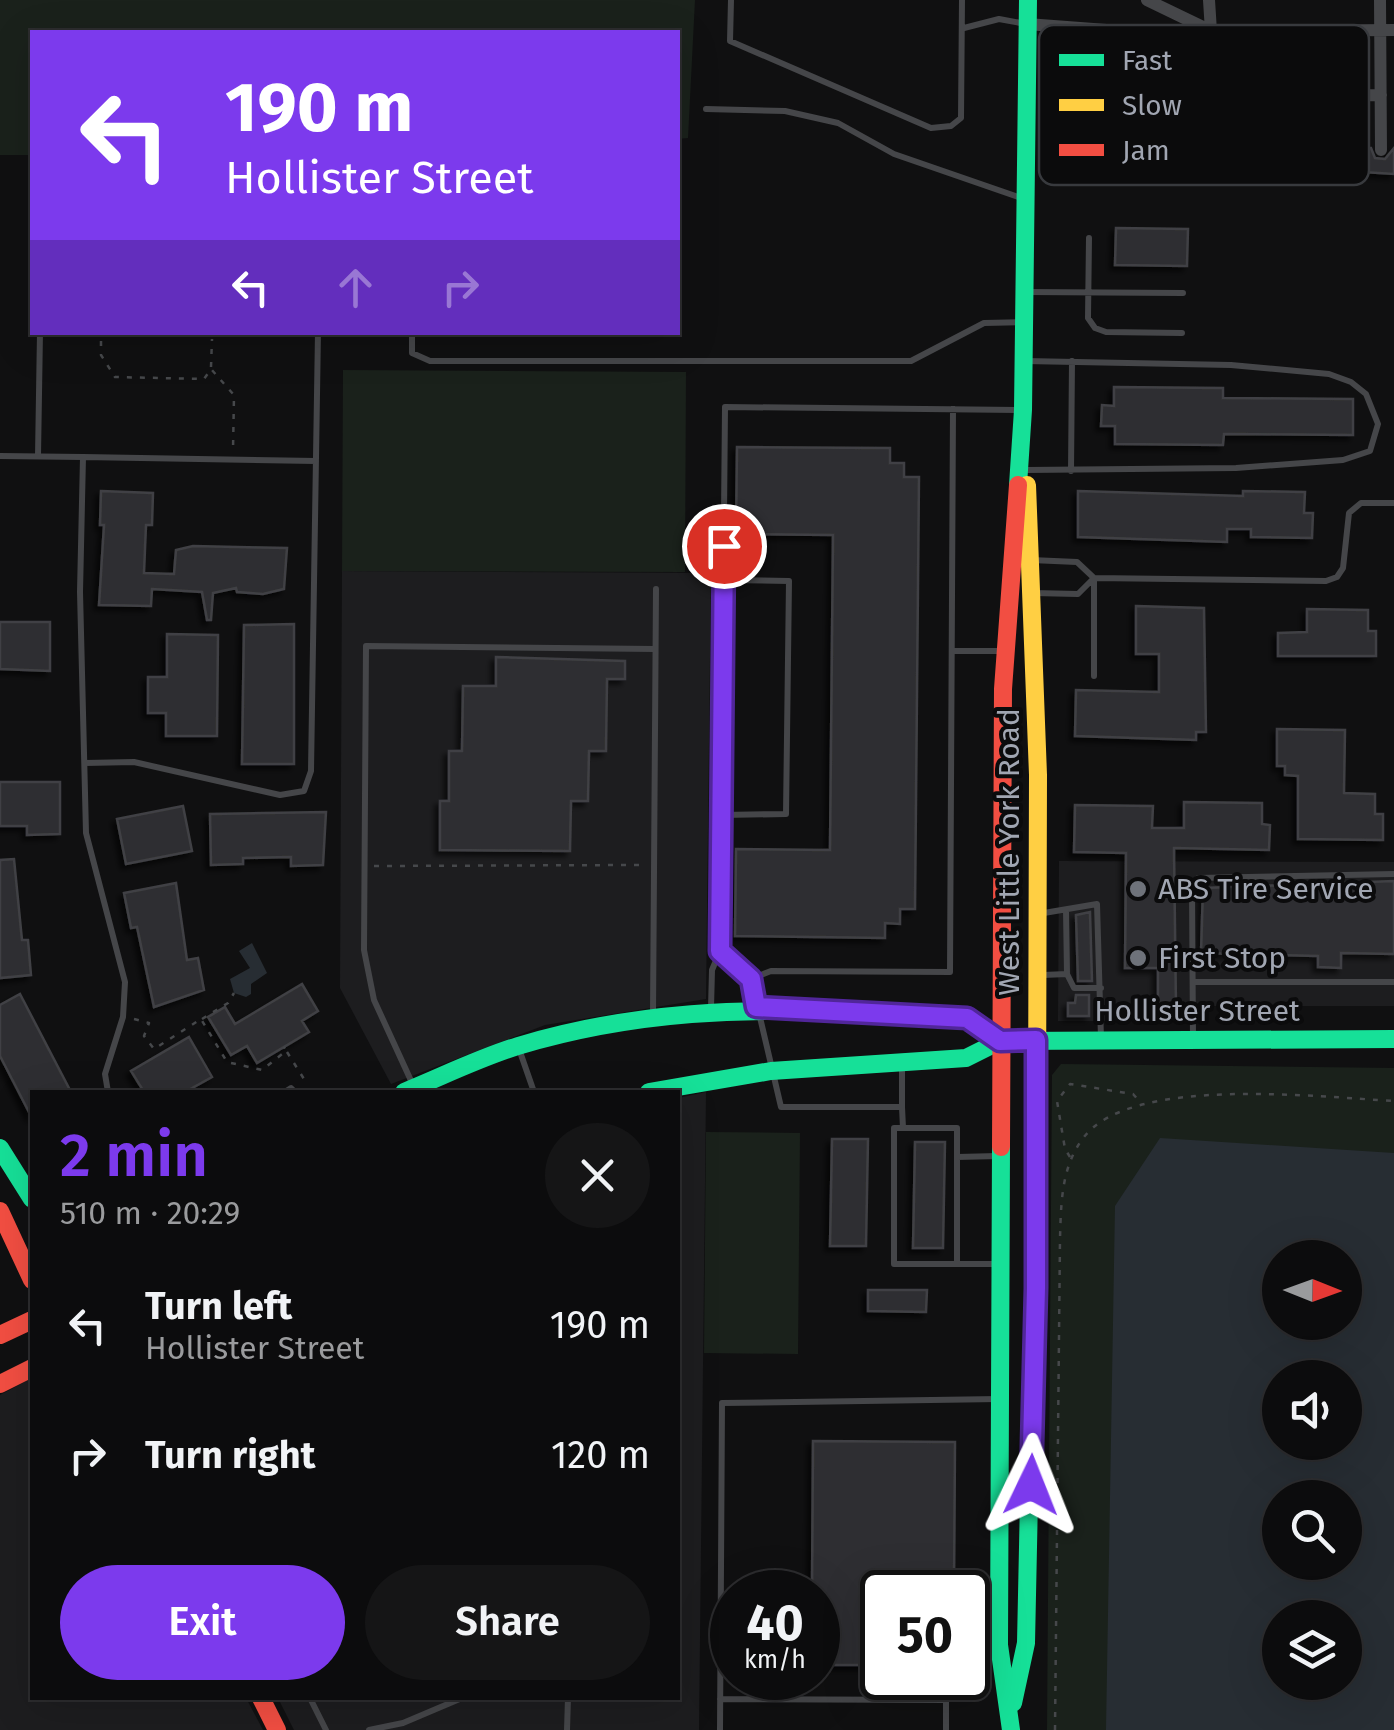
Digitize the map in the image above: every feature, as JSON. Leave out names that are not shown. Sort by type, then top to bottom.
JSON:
[{"type":"main road","name":"West Little York Road","points":[[1012,1721],[999,1646],[1000,1041],[1005,651],[1023,410],[1028,0]]},
{"type":"main road","name":"West Little York Road","points":[[1012,1721],[1026,1643],[1036,1288],[1033,592],[1023,410]]},
{"type":"main road","points":[[409,1089],[518,1046],[653,1016],[756,1007],[967,1018],[1000,1041]]},
{"type":"main road","name":"Hollister Street","points":[[661,1090],[770,1071],[966,1058],[1000,1041],[1394,1039]]},
{"type":"main road","points":[[0,1148],[30,1196]]},
{"type":"main road","points":[[0,1211],[30,1276]]},
{"type":"main road","points":[[0,1335],[30,1321]]},
{"type":"main road","points":[[0,1384],[30,1369]]},
{"type":"main road","points":[[262,1700],[277,1730]]},
{"type":"street","points":[[1147,0],[1199,25]]},
{"type":"street","points":[[1209,0],[1213,25]]},
{"type":"street","points":[[1380,0],[1387,30],[1380,150]]},
{"type":"street","points":[[1027,24],[1050,25]]},
{"type":"street","points":[[1369,95],[1381,95]]},
{"type":"lane","points":[[731,0],[730,42],[931,128],[951,126],[960,118],[962,0]]},
{"type":"lane","points":[[964,28],[1000,19],[1027,24]]},
{"type":"lane","points":[[706,109],[785,111],[838,123],[894,154],[1025,200]]},
{"type":"lane","points":[[1089,238],[1088,318],[1095,328],[1182,333]]},
{"type":"lane","points":[[1024,292],[1184,294]]},
{"type":"lane","points":[[412,335],[412,353],[430,360],[911,360],[984,323],[1024,322]]},
{"type":"lane","points":[[38,456],[40,335]]},
{"type":"lane","points":[[86,763],[134,762],[280,795],[304,791],[311,772],[318,335]]},
{"type":"lane","points":[[1024,361],[1231,365],[1329,374],[1352,382],[1366,394],[1378,424],[1370,451],[1344,460],[1236,468],[1026,470]]},
{"type":"lane","points":[[1071,471],[1072,361]]},
{"type":"lane","points":[[710,1011],[712,970],[720,951],[725,407],[1023,410]]},
{"type":"lane","points":[[751,979],[771,971],[950,972],[953,409]]},
{"type":"lane","points":[[0,456],[316,461]]},
{"type":"lane","points":[[83,457],[80,592],[86,833],[125,982],[123,1017],[106,1074],[108,1090]]},
{"type":"lane","points":[[1031,560],[1077,562],[1094,578],[1326,581],[1337,578],[1344,568],[1349,513],[1361,503],[1394,503]]},
{"type":"lane","points":[[1033,592],[1078,594],[1094,578]]},
{"type":"lane","points":[[1094,578],[1094,676]]},
{"type":"lane","points":[[722,815],[786,814],[789,580],[724,580]]},
{"type":"lane","points":[[653,1016],[656,588]]},
{"type":"lane","points":[[409,1089],[374,1000],[364,950],[366,646],[656,649]]},
{"type":"lane","points":[[952,651],[1005,651]]},
{"type":"lane","points":[[1193,1038],[1192,892],[1198,878],[1394,874]]},
{"type":"lane","points":[[1037,914],[1078,904],[1097,904],[1101,1038]]},
{"type":"lane","points":[[1066,910],[1067,974],[1074,988],[1100,988]]},
{"type":"lane","points":[[720,951],[751,979],[781,1108],[902,1108]]},
{"type":"lane","points":[[1036,974],[1067,974]]},
{"type":"lane","points":[[1194,982],[1394,982]]},
{"type":"lane","points":[[518,1046],[533,1090]]},
{"type":"lane","points":[[902,1060],[903,1128]]},
{"type":"lane","points":[[956,1264],[957,1128],[894,1128],[894,1264],[956,1264],[999,1264]]},
{"type":"lane","points":[[957,1157],[1000,1156]]},
{"type":"lane","points":[[721,1570],[722,1403],[999,1399]]},
{"type":"lane","points":[[311,1700],[326,1730]]},
{"type":"lane","points":[[369,1730],[403,1723],[457,1700]]},
{"type":"lane","points":[[567,1730],[568,1700]]},
{"type":"lane","points":[[720,1700],[720,1730]]},
{"type":"lane","points":[[840,1700],[946,1700],[946,1730]]},
{"type":"path","points":[[95,335],[101,340],[101,355],[116,377],[204,378],[211,368],[212,339]]},
{"type":"path","points":[[211,368],[234,395],[232,459]]},
{"type":"path","points":[[176,378],[176,385]]},
{"type":"path","points":[[362,866],[654,865]]},
{"type":"path","points":[[154,1049],[228,1003],[234,993]]},
{"type":"path","points":[[123,1017],[149,1022],[144,1036],[158,1055]]},
{"type":"path","points":[[200,1020],[227,1062],[262,1070],[285,1049],[304,1079]]},
{"type":"path","points":[[1072,1158],[1064,1149],[1057,1101],[1070,1084],[1134,1094],[1140,1102]]},
{"type":"path","points":[[1055,1730],[1060,1239],[1064,1184],[1072,1158],[1100,1120],[1140,1102],[1218,1096],[1394,1101]]},
{"type":"shaded area","points":[[0,0],[695,0],[688,138],[680,139],[680,30],[30,30],[30,155],[0,155]]},
{"type":"shaded area","points":[[343,370],[686,372],[685,572],[342,571]]},
{"type":"shaded area","points":[[342,571],[711,573],[706,999],[545,1025],[391,1084],[340,988]]},
{"type":"shaded area","points":[[1059,861],[1394,862],[1394,1006],[1181,1006],[1180,1021],[1058,1021]]},
{"type":"shaded area","points":[[252,943],[267,973],[251,984],[251,994],[246,997],[234,993],[230,979],[250,968],[239,951]]},
{"type":"shaded area","points":[[1061,1064],[1394,1068],[1394,1730],[1047,1730],[1052,1075]]},
{"type":"shaded area","points":[[706,1092],[699,1730],[294,1730],[279,1700],[680,1700],[680,1098]]},
{"type":"shaded area","points":[[706,1132],[800,1133],[798,1354],[704,1353]]},
{"type":"shaded area","points":[[1160,1138],[1394,1153],[1394,1730],[1106,1730],[1115,1206]]},
{"type":"shaded area","points":[[30,1379],[30,1700],[247,1700],[263,1730],[0,1730],[0,1395]]},
{"type":"building","points":[[1369,148],[1375,158],[1385,159],[1394,148],[1394,174],[1369,172]]},
{"type":"building","points":[[1116,228],[1188,229],[1187,266],[1115,265]]},
{"type":"building","points":[[1114,387],[1223,388],[1223,398],[1353,399],[1353,435],[1224,434],[1223,445],[1115,444],[1115,426],[1101,426],[1102,405],[1114,406]]},
{"type":"building","points":[[737,447],[890,448],[890,463],[904,463],[904,477],[919,477],[915,909],[900,909],[900,924],[885,923],[885,938],[735,936],[736,849],[830,850],[833,535],[736,534]]},
{"type":"building","points":[[101,491],[153,493],[152,525],[146,525],[144,573],[174,574],[176,550],[193,546],[287,548],[284,589],[263,594],[237,592],[236,588],[213,593],[211,620],[207,620],[202,592],[152,589],[151,606],[99,605],[104,525],[100,525]]},
{"type":"building","points":[[1078,491],[1243,496],[1243,491],[1305,492],[1304,513],[1313,513],[1312,538],[1251,537],[1251,529],[1227,529],[1227,542],[1078,537]]},
{"type":"building","points":[[1136,606],[1204,608],[1206,732],[1196,732],[1196,740],[1075,736],[1076,690],[1159,692],[1159,654],[1136,654]]},
{"type":"building","points":[[1307,609],[1368,610],[1368,631],[1376,631],[1376,656],[1278,656],[1278,633],[1307,632]]},
{"type":"building","points":[[0,622],[50,622],[50,671],[0,669]]},
{"type":"building","points":[[294,624],[294,764],[242,764],[244,625]]},
{"type":"building","points":[[167,634],[218,635],[217,736],[166,736],[166,713],[148,713],[148,677],[167,677]]},
{"type":"building","points":[[496,657],[625,661],[625,679],[607,679],[606,751],[589,751],[588,801],[571,801],[570,851],[440,850],[440,801],[449,801],[449,751],[462,751],[463,686],[496,686]]},
{"type":"building","points":[[1277,729],[1345,730],[1344,793],[1375,794],[1375,814],[1383,814],[1383,840],[1298,839],[1298,776],[1285,775],[1285,766],[1277,766]]},
{"type":"building","points":[[0,782],[60,782],[60,834],[27,835],[27,826],[0,826]]},
{"type":"building","points":[[1184,802],[1262,803],[1262,824],[1270,825],[1269,850],[1174,848],[1176,1008],[1158,1008],[1158,968],[1125,968],[1126,853],[1074,852],[1075,805],[1153,806],[1152,828],[1184,828]]},
{"type":"building","points":[[183,806],[192,851],[126,864],[117,819]]},
{"type":"building","points":[[326,812],[323,865],[291,866],[291,857],[243,858],[243,864],[211,865],[210,814]]},
{"type":"building","points":[[14,859],[22,940],[28,940],[31,975],[0,978],[0,860]]},
{"type":"building","points":[[1394,881],[1394,954],[1341,953],[1341,968],[1318,967],[1318,956],[1201,953],[1203,888]]},
{"type":"building","points":[[176,883],[187,960],[198,958],[204,990],[154,1007],[137,927],[131,928],[124,893]]},
{"type":"building","points":[[1090,912],[1092,981],[1078,981],[1076,915]]},
{"type":"building","points":[[302,984],[318,1011],[302,1021],[309,1032],[257,1063],[247,1046],[231,1055],[208,1017],[225,1007],[235,1024]]},
{"type":"building","points":[[20,994],[70,1090],[30,1090],[30,1114],[0,1056],[0,1005]]},
{"type":"building","points":[[1076,995],[1089,995],[1089,1016],[1068,1016],[1068,1003],[1075,1003]]},
{"type":"building","points":[[189,1037],[212,1077],[189,1090],[143,1090],[131,1071]]},
{"type":"building","points":[[832,1139],[868,1139],[866,1246],[830,1246]]},
{"type":"building","points":[[915,1142],[945,1142],[943,1248],[913,1248]]},
{"type":"building","points":[[868,1290],[927,1290],[926,1312],[868,1311]]},
{"type":"building","points":[[813,1441],[955,1442],[954,1570],[860,1570],[860,1665],[840,1665],[840,1570],[812,1570]]},
{"type":"traffic: fast","points":[[1018,485],[1023,410],[1028,0]]},
{"type":"traffic: fast","points":[[409,1090],[503,1051],[605,1025],[691,1014],[867,1013]]},
{"type":"traffic: fast","points":[[661,1090],[771,1071],[966,1058],[1000,1041],[1394,1039]]},
{"type":"traffic: fast","points":[[1013,1703],[1026,1643],[1037,1115]]},
{"type":"traffic: fast","points":[[1001,1147],[999,1645],[1011,1730]]},
{"type":"traffic: fast","points":[[0,1148],[30,1196]]},
{"type":"traffic: slow","points":[[1027,485],[1038,775],[1037,1115]]},
{"type":"traffic: slow","points":[[867,1013],[967,1018],[1000,1041]]},
{"type":"traffic: jam","points":[[1001,1147],[1003,689],[1018,485]]},
{"type":"traffic: jam","points":[[0,1211],[30,1276]]},
{"type":"traffic: jam","points":[[0,1335],[30,1321]]},
{"type":"traffic: jam","points":[[0,1384],[30,1369]]},
{"type":"traffic: jam","points":[[262,1700],[277,1730]]},
{"type":"place","name":"ABS Tire Service","points":[[1138,889]]},
{"type":"place","name":"First Stop","points":[[1138,958]]},
{"type":"route","points":[[724,546],[720,951],[751,979],[756,1007],[967,1018],[1000,1041],[1036,1040],[1031,1485]]}]
